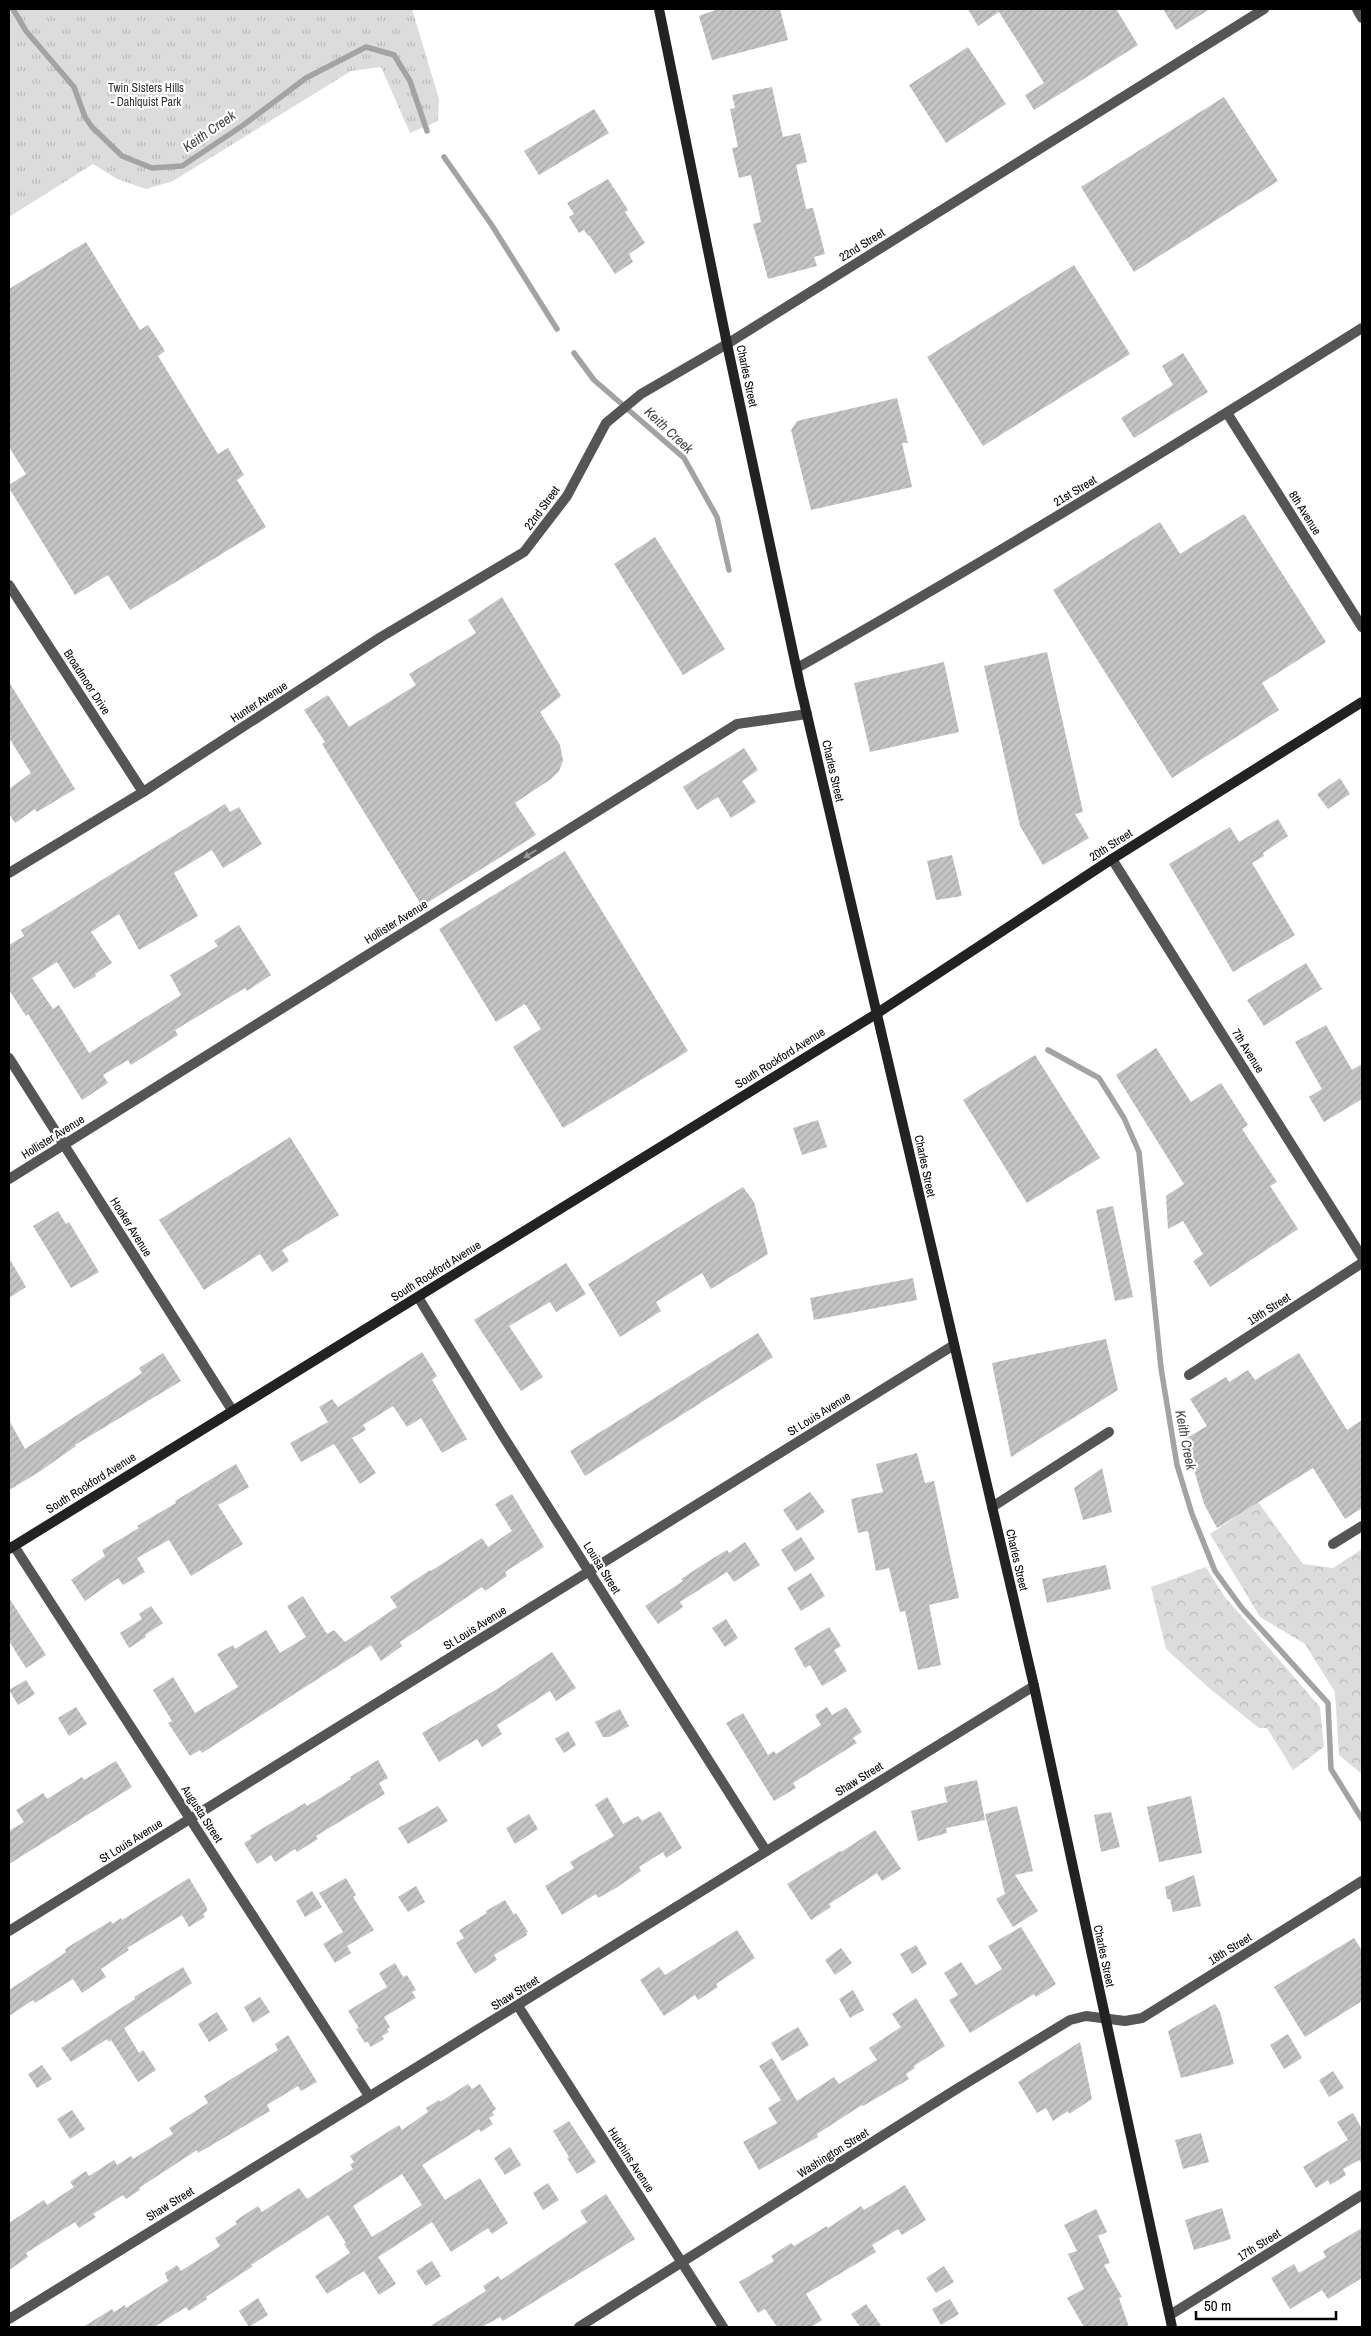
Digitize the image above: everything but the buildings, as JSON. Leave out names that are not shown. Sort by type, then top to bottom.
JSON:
[{"type":"main road","name":"Charles Street","points":[[659,9],[727,344],[807,714],[1034,1686],[1172,2327]]},
{"type":"main road","name":"20th Street","points":[[876,1014],[1112,859],[1362,702]]},
{"type":"main road","name":"South Rockford Avenue","points":[[11,1548],[876,1014]]},
{"type":"street","name":"22nd Street","points":[[524,552],[568,496],[606,424],[641,394],[727,344],[1264,9]]},
{"type":"street","points":[[1356,9],[1362,18]]},
{"type":"street","name":"21st Street","points":[[797,668],[940,587],[1227,413],[1362,328]]},
{"type":"street","name":"8th Avenue","points":[[1227,413],[1362,628]]},
{"type":"street","name":"Hunter Avenue","points":[[9,873],[143,792],[381,637],[524,552]]},
{"type":"street","name":"Broadmoor Drive","points":[[9,586],[143,792]]},
{"type":"street","name":"Hollister Avenue","points":[[9,1179],[737,724],[807,714]]},
{"type":"street","name":"7th Avenue","points":[[1112,859],[1362,1257]]},
{"type":"street","name":"Hooker Avenue","points":[[9,1058],[232,1410]]},
{"type":"street","name":"19th Street","points":[[1189,1375],[1362,1263]]},
{"type":"street","name":"Louisa Street","points":[[418,1297],[503,1436],[591,1572],[766,1851]]},
{"type":"street","name":"St Louis Avenue","points":[[9,1932],[954,1345]]},
{"type":"street","points":[[992,1507],[1108,1432]]},
{"type":"street","points":[[1333,1544],[1362,1526]]},
{"type":"street","name":"Augusta Street","points":[[11,1548],[190,1818],[369,2096]]},
{"type":"street","name":"Shaw Street","points":[[9,2319],[1034,1686]]},
{"type":"street","name":"18th Street","points":[[1105,2019],[1125,2021],[1142,2018],[1361,1885]]},
{"type":"street","name":"Hutchins Avenue","points":[[518,2006],[723,2327]]},
{"type":"street","name":"Washington Street","points":[[579,2327],[954,2090],[1070,2020],[1086,2016],[1105,2019]]},
{"type":"street","name":"17th Street","points":[[1170,2315],[1362,2195]]},
{"type":"green space","name":"Twin Sisters Hills - Dahlquist Park","points":[[9,9],[412,9],[439,99],[438,121],[410,133],[381,67],[351,71],[173,181],[146,189],[117,179],[93,164],[9,217]]},
{"type":"green space","points":[[1258,1502],[1303,1564],[1333,1568],[1362,1549],[1362,1774],[1339,1755],[1335,1692],[1305,1644],[1260,1617],[1210,1534]]},
{"type":"green space","points":[[1206,1567],[1224,1596],[1320,1707],[1324,1747],[1293,1770],[1267,1728],[1259,1728],[1209,1688],[1166,1649],[1151,1587]]},
{"type":"waterway","name":"Keith Creek","points":[[13,9],[26,31],[74,87],[85,117],[92,127],[122,156],[152,168],[182,166],[242,126],[306,78],[366,47],[394,55],[410,81],[427,131]]},
{"type":"waterway","name":"Keith Creek","points":[[444,157],[491,224],[557,329]]},
{"type":"waterway","name":"Keith Creek","points":[[574,353],[594,380],[684,458],[717,517],[729,570]]},
{"type":"waterway","name":"Keith Creek","points":[[1048,1050],[1099,1078],[1124,1118],[1139,1152],[1161,1368],[1177,1465],[1192,1514],[1215,1571],[1242,1608],[1328,1703],[1331,1769],[1362,1819]]}]
